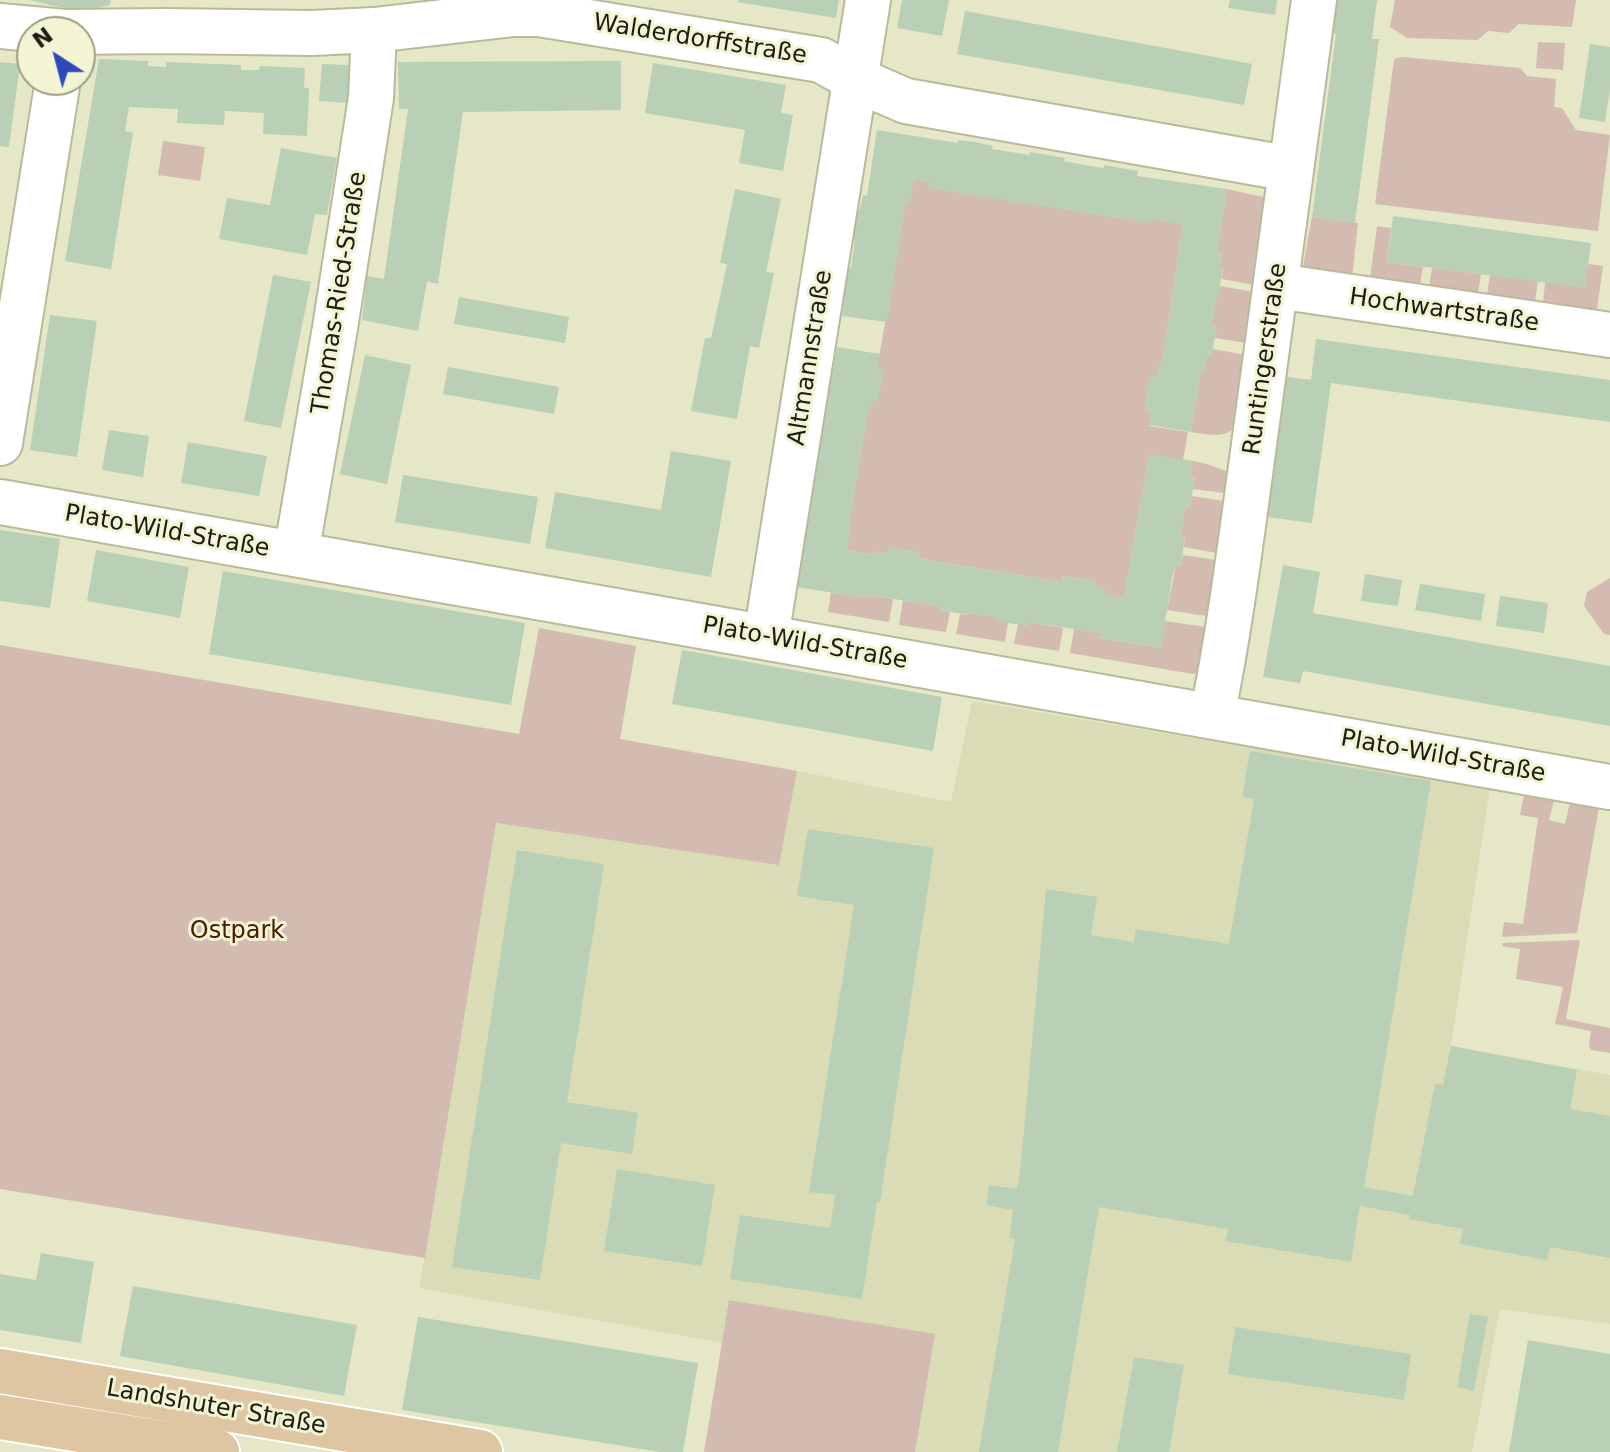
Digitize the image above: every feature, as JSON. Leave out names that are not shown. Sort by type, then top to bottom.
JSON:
[{"type":"main road","name":"Landshuter Straße","points":[[0,1371],[362,1442],[480,1452]]},
{"type":"main road","name":"Landshuter Straße","points":[[0,1417],[217,1452]]},
{"type":"street","name":"Altmannstraße","points":[[766,637],[868,0]]},
{"type":"street","name":"Runtingerstraße","points":[[1212,716],[1239,556],[1314,0]]},
{"type":"street","name":"Walderdorffstraße","points":[[96,27],[164,15],[312,33],[374,30],[515,7],[539,14],[821,60],[906,101],[1291,169]]},
{"type":"street","name":"Thomas-Ried-Straße","points":[[296,554],[371,98],[374,30]]},
{"type":"street","points":[[0,443],[55,96]]},
{"type":"street","name":"Hochwartstraße","points":[[1277,286],[1610,335]]},
{"type":"street","name":"Plato-Wild-Straße","points":[[0,502],[1610,787]]},
{"type":"shaded area","points":[[972,701],[1490,788],[1451,1046],[1610,1075],[1610,1324],[1500,1309],[1472,1452],[704,1452],[722,1343],[419,1288],[496,823],[779,864],[797,771],[951,802]]},
{"type":"green space","points":[[1395,0],[1576,0],[1572,27],[1519,24],[1509,33],[1488,31],[1478,40],[1407,38],[1390,27]]},
{"type":"green space","points":[[1538,42],[1565,43],[1563,70],[1536,68]]},
{"type":"green space","points":[[1402,57],[1520,68],[1527,76],[1556,79],[1554,107],[1562,108],[1576,130],[1610,135],[1598,231],[1375,204],[1394,59]]},
{"type":"green space","points":[[163,141],[205,147],[200,181],[158,175]]},
{"type":"green space","points":[[913,179],[1183,224],[1162,364],[1157,376],[1150,376],[1145,409],[1151,411],[1149,426],[1188,432],[1183,460],[1149,455],[1124,598],[1106,595],[1106,590],[1095,587],[1096,581],[1063,576],[1062,582],[920,559],[889,547],[888,554],[875,551],[874,555],[847,550],[868,410],[871,400],[877,401],[883,371],[877,369],[906,202],[910,202]]},
{"type":"green space","points":[[1227,189],[1266,200],[1254,285],[1222,279],[1223,268],[1219,267],[1222,252],[1217,251]]},
{"type":"green space","points":[[1312,217],[1358,223],[1352,278],[1306,271],[1303,267]]},
{"type":"green space","points":[[1377,226],[1391,228],[1387,262],[1423,267],[1420,285],[1370,278]]},
{"type":"green space","points":[[1588,264],[1603,266],[1597,309],[1543,303],[1545,283]]},
{"type":"green space","points":[[1432,268],[1481,274],[1478,293],[1429,287]]},
{"type":"green space","points":[[1490,275],[1538,281],[1535,301],[1487,295]]},
{"type":"green space","points":[[1220,286],[1254,292],[1246,343],[1215,338],[1217,327],[1211,326]]},
{"type":"green space","points":[[1213,349],[1246,355],[1234,428],[1225,434],[1214,435],[1191,432],[1201,370],[1204,371],[1207,357],[1211,357]]},
{"type":"green space","points":[[1193,461],[1226,471],[1225,493],[1193,489],[1195,478],[1190,476]]},
{"type":"green space","points":[[1192,496],[1224,501],[1217,553],[1184,547],[1185,537],[1181,535],[1185,507],[1190,508]]},
{"type":"green space","points":[[1183,555],[1216,560],[1207,616],[1167,610],[1176,565],[1181,566]]},
{"type":"green space","points":[[1610,578],[1610,635],[1604,634],[1584,606],[1587,592]]},
{"type":"green space","points":[[831,592],[893,599],[889,622],[828,612]]},
{"type":"green space","points":[[903,600],[939,606],[939,610],[950,612],[946,632],[899,625]]},
{"type":"green space","points":[[960,614],[995,616],[1008,623],[1005,642],[956,634]]},
{"type":"green space","points":[[1165,621],[1205,627],[1197,672],[1193,674],[1070,653],[1074,629],[1099,633],[1099,638],[1161,648]]},
{"type":"green space","points":[[1029,622],[1063,628],[1059,651],[1014,644],[1018,624],[1028,626]]},
{"type":"green space","name":"Ostpark","points":[[539,628],[636,646],[620,739],[797,771],[779,865],[496,823],[425,1258],[0,1189],[0,645],[519,734]]},
{"type":"green space","points":[[1524,795],[1554,800],[1549,820],[1565,824],[1570,802],[1599,807],[1577,933],[1502,937],[1504,922],[1523,924],[1538,818],[1520,815]]},
{"type":"green space","points":[[1580,940],[1566,1019],[1610,1028],[1610,1053],[1591,1050],[1591,1031],[1555,1024],[1563,987],[1516,979],[1520,949],[1502,946],[1503,943]]},
{"type":"green space","points":[[729,1300],[935,1334],[915,1452],[704,1452]]},
{"type":"building","points":[[30,0],[111,0],[110,5],[84,11]]},
{"type":"building","points":[[738,0],[839,0],[836,18]]},
{"type":"building","points":[[902,0],[949,0],[942,36],[897,28]]},
{"type":"building","points":[[1230,0],[1277,0],[1275,15],[1228,8]]},
{"type":"building","points":[[1337,0],[1377,0],[1372,39],[1379,39],[1355,223],[1312,217],[1336,34],[1332,33]]},
{"type":"building","points":[[965,11],[1252,64],[1244,105],[957,54]]},
{"type":"building","points":[[1590,44],[1610,47],[1610,89],[1605,122],[1579,118]]},
{"type":"building","points":[[99,59],[148,61],[148,66],[166,67],[166,62],[241,65],[241,70],[259,70],[260,66],[305,68],[304,88],[309,88],[307,136],[263,134],[264,113],[225,111],[224,125],[177,123],[178,109],[129,107],[125,131],[133,133],[111,269],[65,261],[93,96],[96,96]]},
{"type":"building","points":[[621,61],[621,110],[463,112],[438,284],[427,281],[418,331],[362,320],[367,276],[384,279],[408,109],[399,109],[398,62]]},
{"type":"building","points":[[0,62],[16,64],[16,94],[9,147],[0,146]]},
{"type":"building","points":[[653,63],[786,85],[781,113],[793,115],[783,171],[739,163],[745,130],[645,113]]},
{"type":"building","points":[[322,64],[349,65],[347,103],[319,101]]},
{"type":"building","points":[[877,130],[958,143],[958,140],[975,142],[993,146],[992,149],[1048,155],[1084,165],[1138,171],[1137,176],[1227,189],[1217,251],[1222,252],[1219,267],[1223,267],[1211,326],[1217,327],[1211,358],[1207,357],[1205,371],[1201,370],[1191,432],[1149,425],[1151,411],[1145,410],[1150,375],[1157,376],[1159,363],[1162,364],[1183,224],[1150,219],[1149,223],[928,188],[929,182],[913,179],[910,203],[906,202],[887,322],[842,316],[846,267],[851,268],[855,241],[850,240],[856,209],[860,209],[863,195],[867,196]]},
{"type":"building","points":[[281,148],[337,158],[327,215],[315,214],[307,255],[219,239],[227,198],[270,205]]},
{"type":"building","points":[[735,189],[781,199],[766,272],[774,273],[759,348],[750,346],[737,419],[691,411],[705,338],[711,338],[727,264],[720,263]]},
{"type":"building","points":[[1393,216],[1591,243],[1585,288],[1387,262]]},
{"type":"building","points":[[273,275],[311,282],[281,428],[244,421]]},
{"type":"building","points":[[459,297],[569,317],[565,343],[454,324]]},
{"type":"building","points":[[50,315],[97,321],[77,457],[30,450]]},
{"type":"building","points":[[1316,339],[1610,380],[1610,422],[1331,383],[1312,523],[1267,517],[1287,377],[1311,380]]},
{"type":"building","points":[[837,347],[880,354],[877,369],[883,371],[878,402],[871,400],[868,410],[847,550],[888,554],[889,547],[921,552],[920,559],[1062,582],[1063,576],[1096,581],[1095,587],[1107,590],[1106,595],[1124,598],[1149,454],[1193,461],[1190,476],[1195,477],[1190,508],[1185,507],[1181,566],[1176,565],[1172,578],[1161,648],[1099,638],[1099,633],[1029,622],[1029,626],[995,621],[995,616],[938,610],[939,606],[796,587],[824,403],[827,404]]},
{"type":"building","points":[[365,355],[411,365],[387,484],[340,474]]},
{"type":"building","points":[[448,367],[559,387],[554,414],[443,394]]},
{"type":"building","points":[[109,430],[149,436],[143,477],[102,470]]},
{"type":"building","points":[[188,442],[267,456],[259,496],[181,483]]},
{"type":"building","points":[[671,451],[731,461],[711,577],[545,548],[555,492],[661,510]]},
{"type":"building","points":[[403,475],[538,497],[530,544],[395,522]]},
{"type":"building","points":[[0,530],[60,539],[50,608],[0,601]]},
{"type":"building","points":[[96,550],[189,567],[180,618],[87,601]]},
{"type":"building","points":[[1283,565],[1320,572],[1313,613],[1610,666],[1610,726],[1303,671],[1300,683],[1263,677]]},
{"type":"building","points":[[223,571],[525,623],[511,705],[209,654]]},
{"type":"building","points":[[1365,574],[1402,580],[1398,606],[1361,601]]},
{"type":"building","points":[[1420,584],[1485,594],[1481,621],[1415,610]]},
{"type":"building","points":[[1500,596],[1548,603],[1544,633],[1496,626]]},
{"type":"building","points":[[682,650],[942,697],[933,751],[672,704]]},
{"type":"building","points":[[1250,751],[1431,781],[1364,1187],[1413,1196],[1435,1084],[1443,1085],[1451,1046],[1577,1070],[1570,1109],[1610,1116],[1610,1258],[1550,1247],[1547,1260],[1460,1244],[1463,1229],[1360,1206],[1351,1262],[1225,1241],[1228,1229],[1099,1207],[1058,1452],[979,1452],[1015,1239],[1009,1238],[1013,1210],[986,1205],[989,1185],[1017,1189],[1046,889],[1097,897],[1091,935],[1134,942],[1136,929],[1229,944],[1254,799],[1242,797]]},
{"type":"building","points":[[808,829],[934,848],[880,1202],[877,1202],[862,1299],[730,1279],[740,1215],[830,1228],[835,1195],[809,1192],[854,905],[797,896]]},
{"type":"building","points":[[517,850],[604,864],[567,1102],[638,1113],[632,1154],[561,1143],[540,1280],[452,1267]]},
{"type":"building","points":[[617,1169],[715,1185],[702,1266],[604,1251]]},
{"type":"building","points":[[41,1253],[94,1262],[81,1343],[0,1330],[0,1274],[36,1280]]},
{"type":"building","points":[[133,1286],[357,1325],[344,1396],[120,1356]]},
{"type":"building","points":[[1470,1314],[1488,1317],[1474,1391],[1457,1387]]},
{"type":"building","points":[[418,1317],[698,1363],[683,1452],[660,1452],[402,1410]]},
{"type":"building","points":[[1235,1327],[1411,1354],[1404,1400],[1228,1374]]},
{"type":"building","points":[[1528,1340],[1610,1354],[1610,1452],[1509,1452]]},
{"type":"building","points":[[1134,1357],[1184,1365],[1169,1452],[1117,1452]]}]
